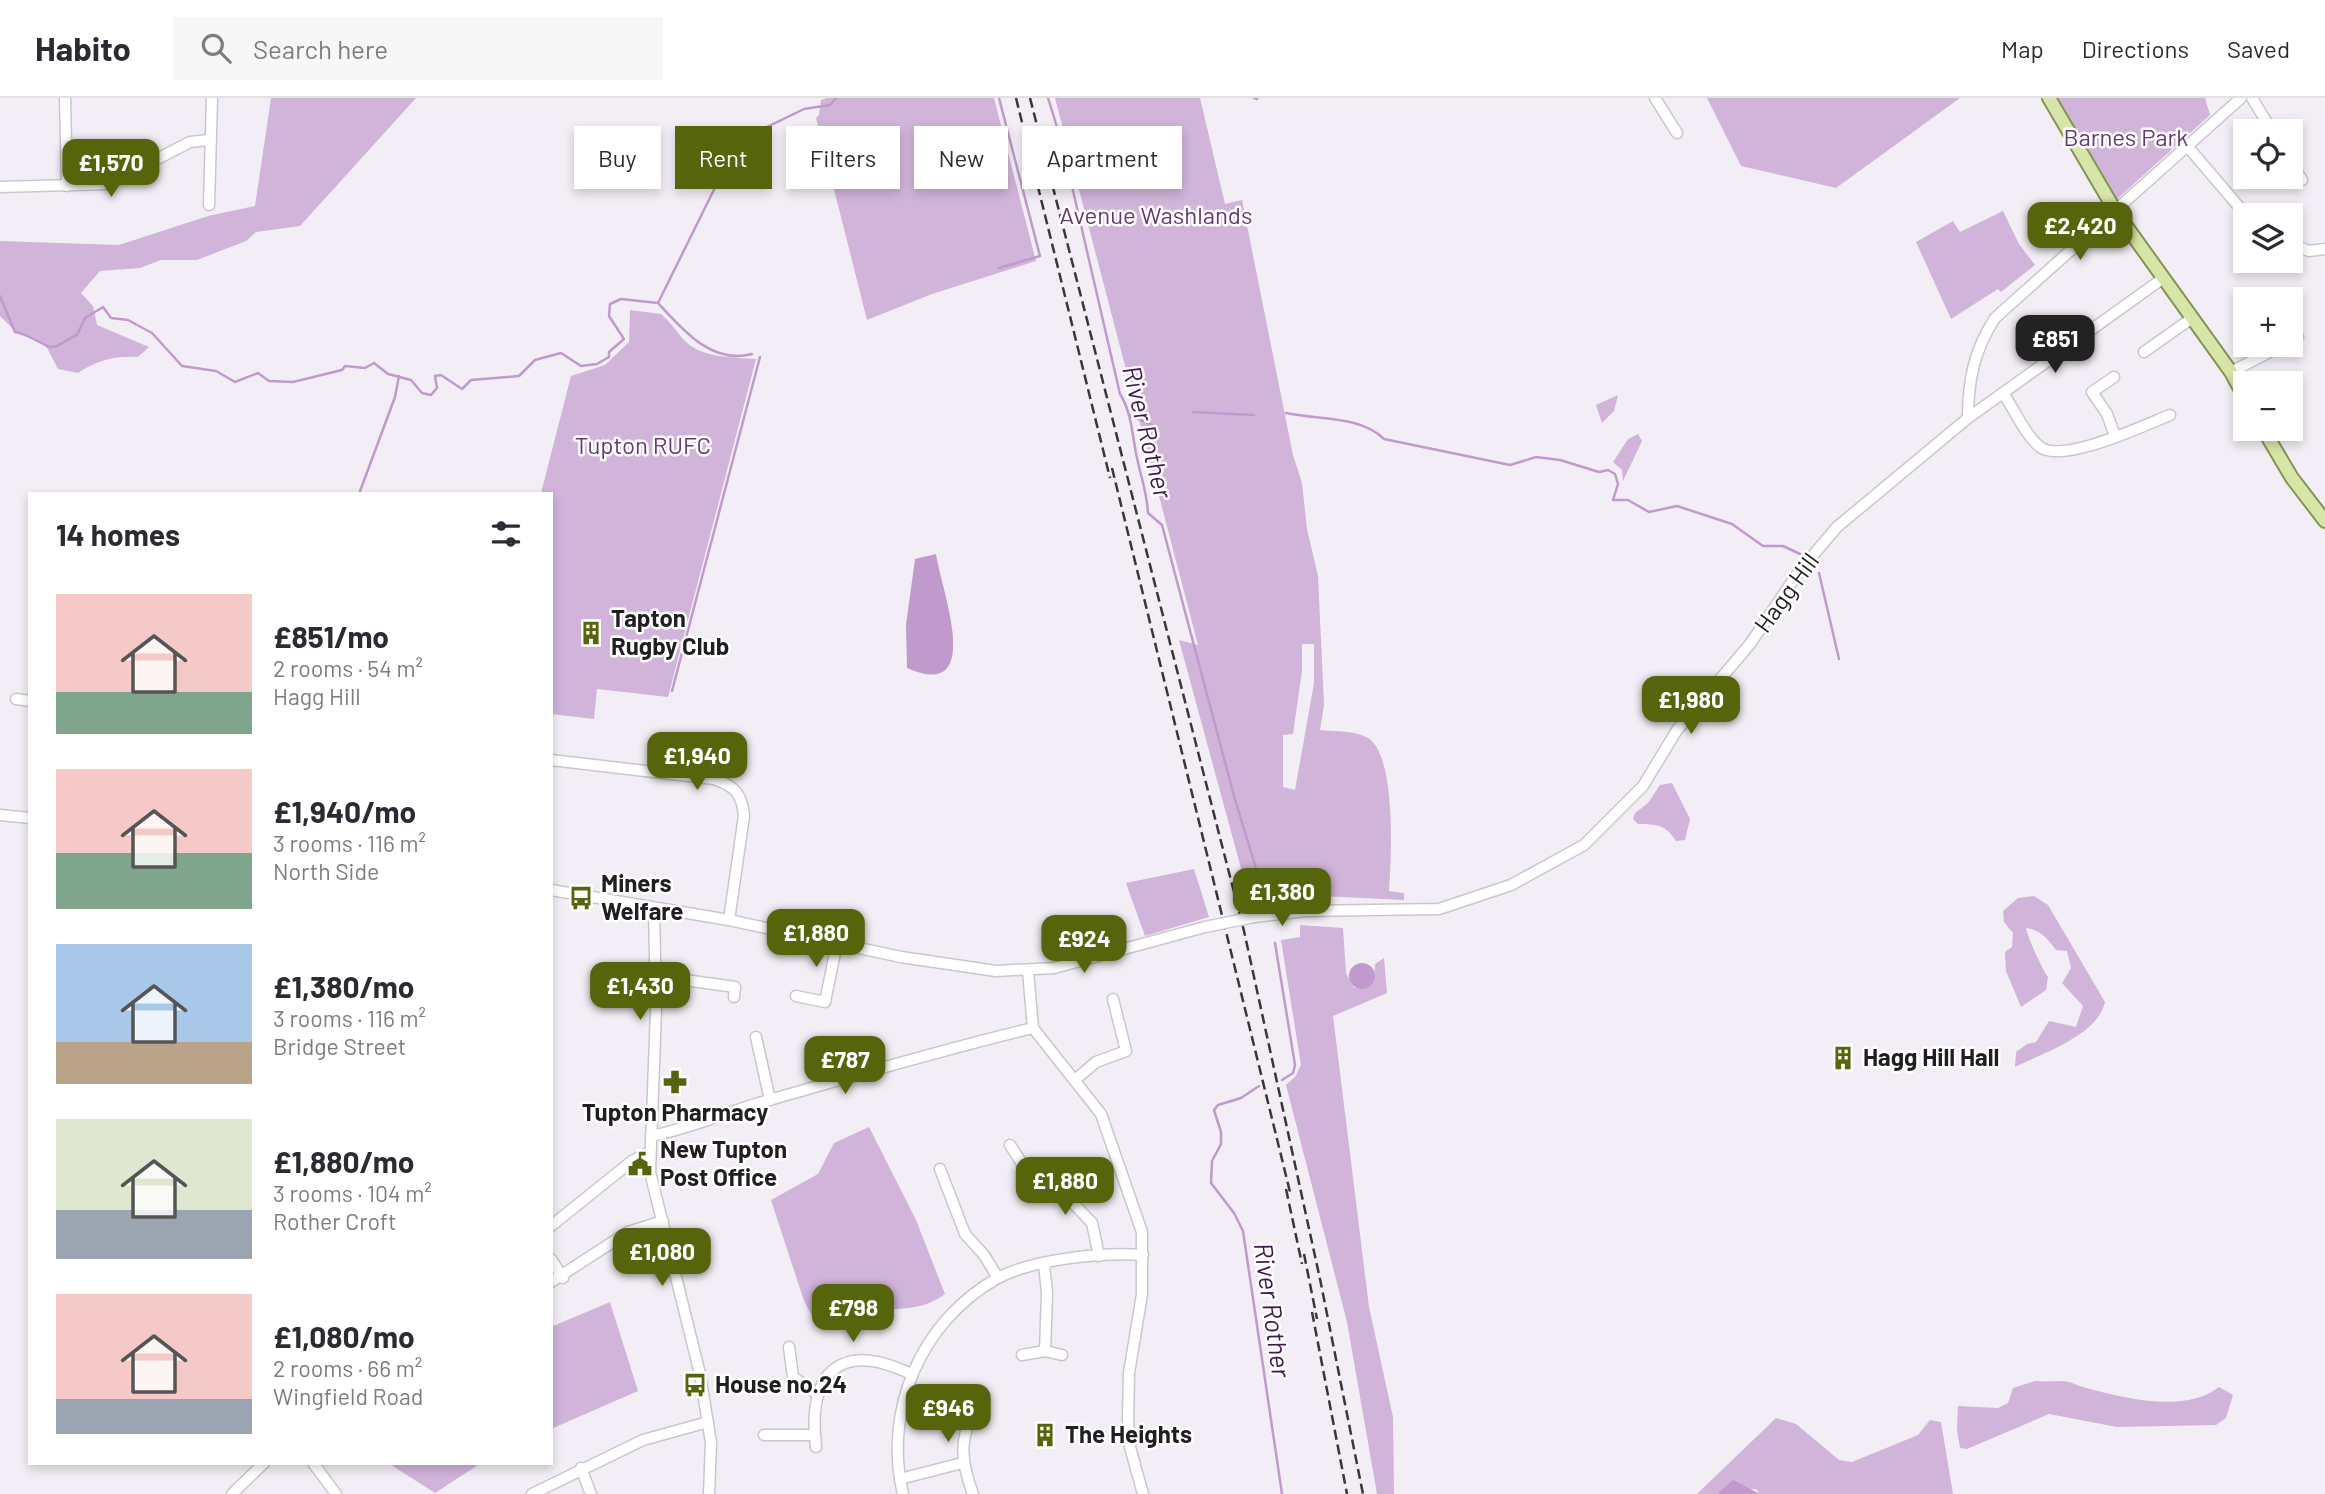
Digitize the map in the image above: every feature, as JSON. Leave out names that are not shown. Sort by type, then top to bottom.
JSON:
[{"type":"main road","points":[[2049,98],[2116,212],[2233,376]]},
{"type":"main road","points":[[2270,441],[2325,521]]},
{"type":"street","points":[[65,98],[67,186]]},
{"type":"street","points":[[209,205],[212,98]]},
{"type":"street","points":[[1655,98],[1665,122],[1677,133]]},
{"type":"street","points":[[1969,418],[1968,396],[1979,343],[1995,318],[2044,271],[2116,212],[2241,98]]},
{"type":"street","points":[[2252,98],[2265,119]]},
{"type":"street","points":[[0,187],[109,184],[190,142],[209,140]]},
{"type":"street","points":[[2188,147],[2236,203]]},
{"type":"street","points":[[2303,249],[2309,251],[2325,249]]},
{"type":"street","name":"Hagg Hill","points":[[553,890],[729,920],[937,963],[996,971],[1028,971],[1054,968],[1254,916],[1306,911],[1438,909],[1511,885],[1584,845],[1643,786],[1677,730],[1750,644],[1798,573],[1837,527],[1969,418],[2162,279]]},
{"type":"street","points":[[2144,352],[2192,318]]},
{"type":"street","points":[[2231,372],[2260,357]]},
{"type":"street","points":[[2114,377],[2092,391],[2107,414],[2115,436]]},
{"type":"street","points":[[2003,393],[2033,439],[2048,451],[2069,452],[2170,415]]},
{"type":"street","points":[[16,699],[28,701]]},
{"type":"street","points":[[553,760],[715,779],[732,785],[743,799],[744,816],[729,920]]},
{"type":"street","points":[[0,815],[28,818]]},
{"type":"street","points":[[654,908],[656,976],[650,1172],[700,1374],[711,1443],[709,1494]]},
{"type":"street","points":[[796,996],[825,1002],[837,943]]},
{"type":"street","points":[[1028,971],[1033,1028],[1101,1114],[1142,1232],[1142,1294],[1129,1373],[1128,1419],[1130,1447],[1143,1494]]},
{"type":"street","points":[[656,976],[735,992]]},
{"type":"street","points":[[1076,1079],[1096,1062],[1126,1051],[1113,999]]},
{"type":"street","points":[[651,1136],[678,1131],[769,1100],[853,1079],[957,1046],[1033,1028]]},
{"type":"street","points":[[755,1037],[769,1100]]},
{"type":"street","points":[[1010,1145],[1029,1174],[1039,1179],[1066,1172],[1072,1202],[1092,1223],[1099,1256]]},
{"type":"street","points":[[553,1224],[632,1161],[650,1152]]},
{"type":"street","points":[[940,1169],[965,1234],[984,1255],[998,1278]]},
{"type":"street","points":[[553,1281],[562,1278],[628,1232],[663,1221]]},
{"type":"street","points":[[903,1494],[897,1445],[900,1416],[911,1374],[927,1344],[950,1313],[998,1278],[1044,1264],[1099,1256],[1143,1255]]},
{"type":"street","points":[[553,1262],[562,1278]]},
{"type":"street","points":[[1044,1264],[1047,1293],[1045,1351]]},
{"type":"street","points":[[789,1347],[793,1377],[816,1393]]},
{"type":"street","points":[[1022,1355],[1045,1351],[1062,1355]]},
{"type":"street","points":[[816,1447],[816,1393],[842,1363],[856,1359],[887,1362],[911,1374]]},
{"type":"street","points":[[972,1494],[962,1463],[968,1420],[981,1400]]},
{"type":"street","points":[[532,1494],[643,1440],[708,1422]]},
{"type":"street","points":[[764,1435],[815,1434]]},
{"type":"street","points":[[900,1479],[962,1463]]},
{"type":"street","points":[[232,1494],[262,1465]]},
{"type":"street","points":[[314,1465],[336,1494]]},
{"type":"street","points":[[581,1468],[591,1494]]},
{"type":"green space","points":[[271,98],[416,98],[300,226],[256,232],[246,241],[197,260],[161,260],[140,268],[100,271],[81,293],[93,306],[97,325],[149,347],[138,357],[106,360],[78,373],[58,369],[47,348],[33,337],[17,333],[0,316],[0,241],[119,245],[208,216],[255,206]]},
{"type":"green space","points":[[994,98],[1001,126],[914,126],[914,189],[1008,189],[1008,152],[1036,261],[932,294],[867,320],[834,189],[900,189],[900,126],[818,126],[816,118],[821,100]]},
{"type":"green space","name":"Avenue Washlands","points":[[1055,98],[1200,98],[1225,204],[1242,200],[1293,455],[1302,483],[1307,529],[1318,576],[1324,705],[1320,730],[1363,735],[1377,748],[1388,786],[1391,857],[1389,891],[1404,893],[1404,900],[1280,894],[1252,909],[1179,640],[1198,645],[1079,189],[1182,189],[1182,126],[1062,126]],"holes":[[[1302,644],[1314,644],[1314,683],[1295,790],[1283,787],[1283,735],[1293,734],[1302,671]]]},
{"type":"green space","points":[[1707,98],[1960,98],[1836,188],[1741,166]]},
{"type":"green space","name":"Barnes Park","points":[[2055,98],[2205,98],[2210,115],[2117,199]]},
{"type":"green space","points":[[2003,211],[2019,244],[2035,265],[2001,292],[1998,289],[1951,319],[1916,242],[1953,221],[1960,232]]},
{"type":"green space","name":"Tupton RUFC","points":[[630,310],[661,314],[690,346],[708,354],[756,359],[668,697],[597,689],[594,719],[553,714],[553,492],[541,492],[571,376],[605,365],[629,342]]},
{"type":"green space","points":[[1618,395],[1614,411],[1602,423],[1596,405]]},
{"type":"green space","points":[[1638,434],[1642,441],[1623,481],[1622,470],[1613,462],[1628,439]]},
{"type":"green space","points":[[1672,783],[1690,819],[1685,840],[1676,841],[1665,829],[1656,825],[1638,824],[1633,819],[1635,813],[1648,803],[1660,785]]},
{"type":"green space","points":[[1194,869],[1209,917],[1145,936],[1126,883]]},
{"type":"green space","points":[[2034,896],[2048,905],[2105,1002],[2100,1014],[2081,1033],[2015,1067],[2016,1052],[2027,1044],[2036,1042],[2049,1021],[2076,1027],[2083,1006],[2062,983],[2071,968],[2067,951],[2056,950],[2043,935],[2026,928],[2048,977],[2046,990],[2021,1007],[2006,971],[2005,952],[2012,947],[2013,933],[2004,922],[2003,911],[2018,898]]},
{"type":"green space","points":[[1300,925],[1343,928],[1346,973],[1354,988],[1374,982],[1375,964],[1384,958],[1387,993],[1333,1016],[1369,1307],[1393,1417],[1394,1494],[1377,1494],[1347,1322],[1286,1085],[1295,1077],[1301,1065],[1281,940],[1300,937]]},
{"type":"green space","points":[[869,1127],[916,1220],[945,1294],[925,1305],[859,1309],[816,1323],[804,1301],[771,1200],[818,1174],[834,1143]]},
{"type":"green space","points":[[610,1302],[638,1391],[553,1428],[553,1326]]},
{"type":"green space","points":[[2035,1381],[2065,1381],[2116,1395],[2153,1401],[2189,1400],[2219,1387],[2233,1395],[2226,1418],[2216,1425],[2117,1427],[2049,1414],[1967,1449],[1960,1448],[1957,1430],[1958,1406],[1998,1408],[2008,1403],[2013,1388]]},
{"type":"green space","points":[[1776,1418],[1796,1424],[1839,1460],[1852,1462],[1918,1435],[1930,1420],[1941,1422],[1953,1494],[1760,1494],[1756,1489],[1723,1489],[1717,1494],[1697,1494]]},
{"type":"green space","points":[[391,1465],[478,1465],[435,1493]]},
{"type":"shaded area","points":[[936,554],[953,637],[952,657],[946,670],[931,675],[907,668],[906,625],[915,559]]},
{"type":"shaded area","points":[[1362,963],[1371,967],[1375,976],[1371,985],[1362,989],[1353,985],[1349,976],[1353,967]]},
{"type":"shaded area","points":[[1733,1480],[1760,1494],[1717,1494]]},
{"type":"waterway","points":[[0,296],[15,332],[49,346],[58,345],[77,335],[85,318],[103,307],[111,318],[128,320],[152,333],[182,366],[216,371],[235,382],[258,373],[269,381],[293,382],[342,370],[345,366],[365,368],[374,363],[388,374],[411,380],[422,393],[431,395],[437,388],[435,376],[441,375],[462,389],[471,380],[519,376],[535,360],[561,353],[581,366],[597,364],[609,357],[609,352],[624,339],[609,316],[610,304],[621,299],[658,303],[738,141],[804,109],[830,105],[836,98]]},
{"type":"waterway","points":[[999,98],[1040,256],[999,268]]},
{"type":"waterway","name":"River Rother","points":[[1048,98],[1062,143],[1120,394],[1129,417],[1148,513],[1162,525],[1234,796],[1262,888]]},
{"type":"waterway","points":[[659,304],[688,334],[711,350],[738,356],[752,354]]},
{"type":"waterway","points":[[672,691],[760,357]]},
{"type":"waterway","points":[[360,492],[395,397],[399,376]]},
{"type":"waterway","points":[[1193,412],[1254,415]]},
{"type":"waterway","points":[[1286,413],[1351,422],[1374,431],[1384,439],[1510,465],[1536,457],[1560,460],[1599,472],[1608,470],[1615,474],[1618,484],[1613,500],[1628,500],[1649,512],[1677,506],[1732,524],[1763,546],[1783,546],[1800,554]]},
{"type":"waterway","points":[[1129,415],[1152,425]]},
{"type":"waterway","points":[[1819,573],[1839,659]]},
{"type":"waterway","name":"River Rother","points":[[1275,943],[1295,1065],[1293,1073],[1282,1080]]},
{"type":"waterway","name":"River Rother","points":[[1259,1086],[1241,1098],[1218,1105],[1214,1110],[1221,1132],[1221,1144],[1212,1161],[1211,1183],[1234,1213],[1243,1231],[1282,1494]]},
{"type":"railway","points":[[1016,98],[1110,478]]},
{"type":"railway","points":[[1030,98],[1244,931],[1320,1279],[1363,1494]]},
{"type":"railway","points":[[1112,468],[1291,1196]]},
{"type":"railway","points":[[1286,1189],[1302,1264]]},
{"type":"railway","points":[[1304,1254],[1317,1319]]},
{"type":"railway","points":[[1312,1312],[1347,1494]]},
{"type":"place","name":"Tapton Rugby Club","points":[[591,633]]},
{"type":"place","name":"Miners Welfare","points":[[581,898]]},
{"type":"place","name":"Hagg Hill Hall","points":[[1843,1058]]},
{"type":"place","name":"Tupton Pharmacy","points":[[675,1082]]},
{"type":"place","name":"New Tupton Post Office","points":[[640,1164]]},
{"type":"place","name":"House no.24","points":[[695,1385]]},
{"type":"place","name":"The Heights","points":[[1045,1435]]}]
